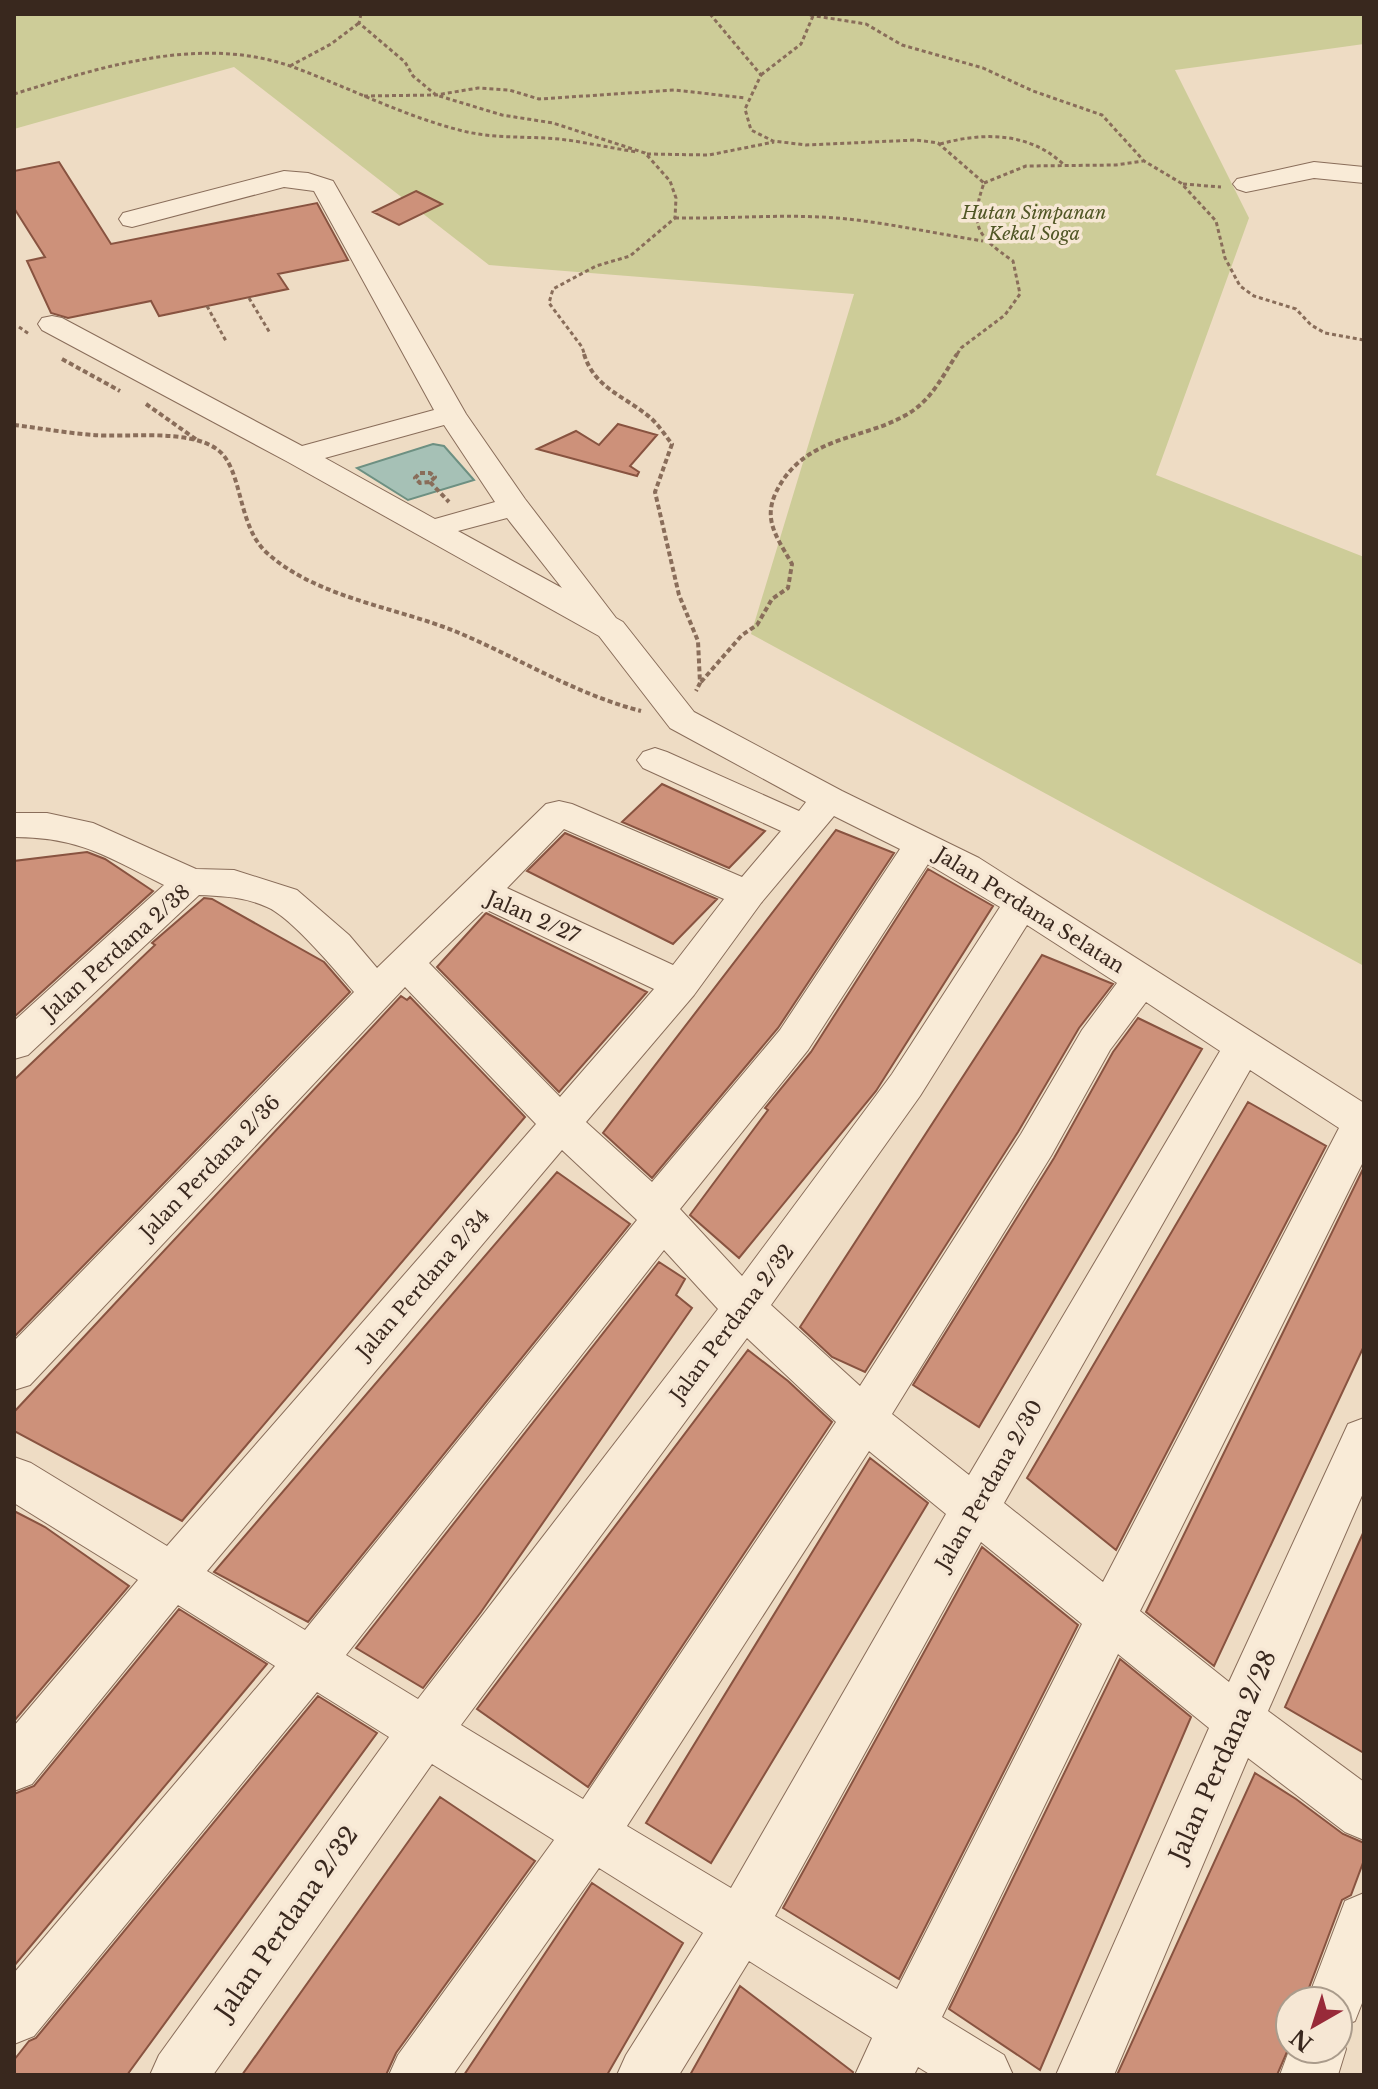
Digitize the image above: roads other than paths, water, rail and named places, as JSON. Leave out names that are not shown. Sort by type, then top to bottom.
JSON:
[{"type":"street","points":[[1246,184],[1314,170],[1364,175]]},
{"type":"street","points":[[132,219],[284,179],[324,186],[451,414],[514,506],[611,629]]},
{"type":"street","points":[[52,324],[299,456],[611,629]]},
{"type":"street","points":[[299,456],[451,414]]},
{"type":"street","points":[[429,530],[514,506]]},
{"type":"street","name":"Jalan Perdana Selatan","points":[[611,629],[682,720],[816,813],[923,843],[1022,903],[1363,1124]]},
{"type":"street","points":[[655,760],[816,813]]},
{"type":"street","points":[[481,891],[559,813],[748,894]]},
{"type":"street","name":"Jalan Perdana 2/34","points":[[14,1766],[172,1576],[680,985],[748,894],[816,813]]},
{"type":"street","points":[[14,825],[47,825],[93,835],[190,882]]},
{"type":"street","points":[[14,2016],[311,1661],[794,1040],[923,843]]},
{"type":"street","name":"Jalan Perdana 2/38","points":[[14,1044],[190,882],[234,883],[284,899],[335,945],[391,978],[561,1124],[658,1214],[744,1308],[864,1419],[1112,1615],[1238,1720],[1364,1814]]},
{"type":"street","name":"Jalan 2/27","points":[[391,978],[481,891],[680,985]]},
{"type":"street","name":"Jalan Perdana 2/32","points":[[179,2075],[410,1752],[744,1308],[906,1085],[1022,903]]},
{"type":"street","name":"Jalan Perdana 2/36","points":[[14,1371],[391,978]]},
{"type":"street","points":[[418,2075],[592,1833],[864,1419],[1036,1145],[1096,1040],[1141,980]]},
{"type":"street","name":"Jalan Perdana 2/30","points":[[646,2075],[728,1943],[975,1508],[1243,1047]]},
{"type":"street","points":[[884,2075],[1112,1615],[1363,1124]]},
{"type":"street","name":"Jalan Perdana 2/28","points":[[1085,2075],[1364,1438]]},
{"type":"street","points":[[14,1478],[311,1661],[410,1752],[592,1833],[728,1943],[908,2028],[984,2075]]},
{"type":"street","points":[[1341,1985],[1364,1920]]},
{"type":"park label","name":"Hutan Simpanan Kekal Soga","points":[[1034,223]]}]
